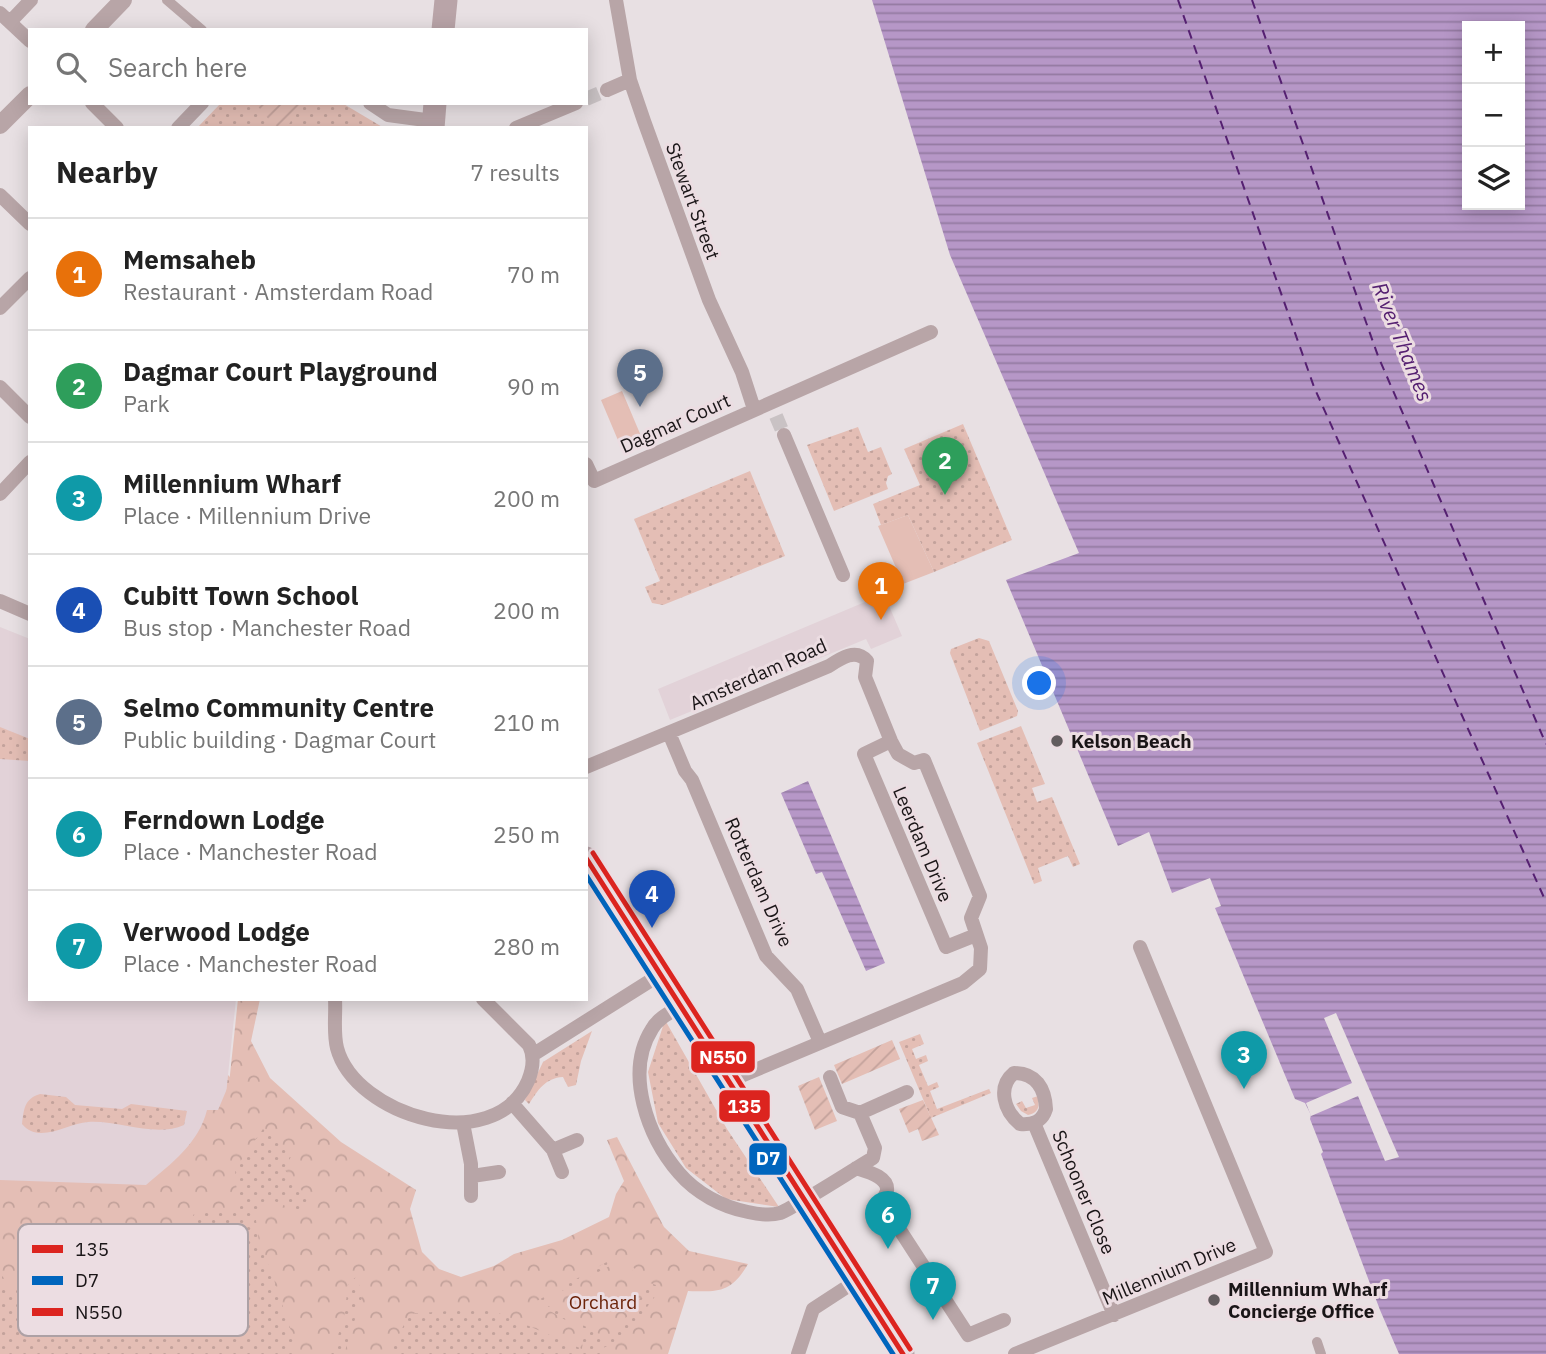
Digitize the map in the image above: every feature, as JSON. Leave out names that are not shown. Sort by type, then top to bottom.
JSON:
[{"type":"main road","points":[[443,28],[446,0]]},
{"type":"main road","points":[[588,862],[903,1354]]},
{"type":"street","points":[[28,39],[5,17],[31,0]]},
{"type":"street","points":[[96,28],[123,0]]},
{"type":"street","points":[[167,0],[200,28]]},
{"type":"street","name":"Stewart Street","points":[[616,0],[630,80],[709,300],[742,372],[754,409]]},
{"type":"street","points":[[607,90],[630,80]]},
{"type":"street","points":[[0,125],[28,97]]},
{"type":"street","points":[[94,105],[115,126]]},
{"type":"street","points":[[180,126],[200,105]]},
{"type":"street","points":[[373,105],[388,115],[434,117]]},
{"type":"street","points":[[521,126],[571,105]]},
{"type":"street","points":[[0,195],[28,222]]},
{"type":"street","points":[[0,308],[28,280]]},
{"type":"street","name":"Dagmar Court","points":[[588,468],[594,481],[931,332]]},
{"type":"street","points":[[0,387],[28,415]]},
{"type":"street","points":[[771,401],[776,416]]},
{"type":"street","points":[[784,435],[844,575]]},
{"type":"street","points":[[0,494],[28,464]]},
{"type":"street","points":[[0,601],[28,613]]},
{"type":"street","name":"Amsterdam Road","points":[[588,766],[829,666],[849,655],[864,657],[867,661],[865,677],[898,754],[914,763],[923,760],[980,896],[971,918],[982,960],[980,970],[972,978],[912,1005],[729,1081]]},
{"type":"street","name":"Rotterdam Drive","points":[[669,733],[685,771],[692,780],[766,956],[797,989],[820,1042]]},
{"type":"street","name":"Leerdam Drive","points":[[891,741],[864,754],[946,947],[976,935]]},
{"type":"street","name":"Millennium Drive","points":[[1015,1354],[1266,1252],[1140,947]]},
{"type":"street","points":[[534,1054],[661,974]]},
{"type":"street","points":[[335,1001],[337,1049],[346,1067],[362,1086],[414,1116],[435,1122],[463,1123],[481,1119],[512,1103],[529,1078],[534,1054],[529,1045],[485,1001]]},
{"type":"street","points":[[681,1006],[660,1019],[652,1029],[639,1072],[643,1099],[650,1125],[680,1174],[724,1206],[768,1214],[780,1213],[873,1158],[875,1153],[860,1112]]},
{"type":"street","points":[[830,1077],[842,1107],[860,1112],[907,1092]]},
{"type":"street","points":[[512,1103],[553,1150],[562,1172]]},
{"type":"street","points":[[463,1123],[472,1176],[471,1196]]},
{"type":"street","name":"Schooner Close","points":[[1034,1123],[1114,1315]]},
{"type":"street","points":[[553,1150],[577,1140]]},
{"type":"street","points":[[856,1168],[884,1181],[887,1192],[882,1201],[968,1335],[1004,1320]]},
{"type":"street","points":[[472,1176],[499,1172]]},
{"type":"street","points":[[798,1354],[813,1310],[856,1281]]},
{"type":"street","points":[[1317,1342],[1321,1354]]},
{"type":"shaded area","points":[[884,594],[902,636],[871,649],[866,639],[670,720],[658,689]]},
{"type":"shaded area","points":[[0,627],[28,638],[28,1001],[236,1001],[223,1123],[141,1206],[0,1194]]},
{"type":"green space","points":[[219,105],[345,105],[381,126],[199,126]]},
{"type":"green space","points":[[257,105],[302,105],[289,124],[277,126]]},
{"type":"green space","points":[[622,391],[641,436],[620,445],[601,400]]},
{"type":"green space","points":[[963,424],[1012,540],[934,572],[908,515],[881,525],[873,504],[920,485],[904,449]]},
{"type":"green space","points":[[858,427],[868,452],[881,447],[892,474],[888,476],[886,483],[888,489],[834,511],[807,445]]},
{"type":"green space","points":[[750,471],[785,556],[663,605],[652,603],[645,587],[660,581],[634,519]]},
{"type":"green space","points":[[908,515],[934,572],[903,584],[878,526]]},
{"type":"green space","points":[[979,638],[989,641],[1018,711],[1017,716],[980,731],[950,653],[951,649]]},
{"type":"green space","points":[[1021,726],[1045,784],[1032,788],[1037,802],[1052,797],[1080,864],[1073,867],[1068,856],[1038,868],[1042,881],[1034,884],[977,743]]},
{"type":"green space","points":[[0,727],[28,738],[28,761],[0,759]]},
{"type":"green space","points":[[238,1001],[260,1001],[251,1041],[270,1078],[341,1142],[416,1190],[410,1209],[422,1252],[439,1269],[461,1277],[494,1266],[514,1254],[562,1240],[609,1217],[616,1194],[624,1181],[607,1140],[617,1137],[664,1227],[689,1251],[748,1264],[730,1286],[716,1291],[688,1291],[668,1354],[600,1354],[601,1349],[624,1338],[662,1287],[647,1282],[621,1254],[535,1302],[584,1331],[582,1349],[487,1308],[409,1314],[390,1354],[344,1354],[362,1297],[357,1276],[348,1284],[344,1319],[331,1354],[296,1354],[293,1337],[259,1242],[255,1213],[272,1200],[301,1213],[312,1203],[284,1169],[293,1153],[263,1129],[235,1169],[238,1209],[202,1209],[193,1215],[195,1224],[18,1224],[18,1286],[6,1286],[0,1267],[0,1180],[146,1185],[191,1143],[207,1110],[218,1110],[229,1084]]},
{"type":"green space","points":[[665,1020],[727,1129],[779,1207],[726,1199],[686,1168],[658,1123],[648,1072]]},
{"type":"green space","points":[[592,1031],[576,1085],[568,1087],[563,1077],[551,1080],[529,1104],[525,1100],[543,1062]]},
{"type":"green space","points":[[920,1034],[924,1044],[912,1049],[916,1059],[926,1055],[928,1061],[919,1065],[928,1086],[937,1082],[939,1087],[930,1091],[937,1109],[989,1089],[991,1093],[931,1118],[899,1042]]},
{"type":"green space","points":[[892,1040],[900,1059],[842,1084],[834,1065]]},
{"type":"green space","points":[[228,1075],[287,1137],[418,1292],[461,1291],[631,1211],[689,1257],[621,1354],[0,1354],[0,1195],[141,1206],[223,1123]]},
{"type":"green space","points":[[819,1077],[837,1121],[815,1130],[798,1086]]},
{"type":"green space","points":[[40,1094],[66,1097],[75,1105],[122,1109],[131,1104],[187,1111],[184,1125],[173,1129],[88,1122],[37,1133],[22,1124],[28,1102]]},
{"type":"green space","points":[[1038,1096],[1038,1108],[1032,1114],[1021,1111],[1016,1104],[1022,1101],[1026,1108],[1035,1105],[1032,1098]]},
{"type":"green space","points":[[923,1100],[939,1135],[922,1141],[918,1129],[909,1133],[899,1109]]},
{"type":"green space","name":"Orchard","points":[[621,1260],[649,1286],[610,1340],[541,1302]]},
{"type":"water","name":"River Thames","points":[[872,0],[1546,0],[1546,1354],[1399,1354],[1321,1154],[1323,1152],[1310,1119],[1311,1115],[1305,1103],[1295,1099],[1215,908],[1221,906],[1210,878],[1172,893],[1149,832],[1118,846],[1006,580],[1079,553],[950,255]]},
{"type":"water","points":[[808,781],[885,963],[866,971],[822,872],[816,874],[781,793]]},
{"type":"pier","points":[[1336,1013],[1399,1157],[1385,1161],[1358,1096],[1311,1116],[1306,1103],[1352,1083],[1324,1018]]},
{"type":"ferry route","points":[[1178,0],[1314,387],[1546,902]]},
{"type":"ferry route","points":[[1252,0],[1378,356],[1546,744]]},
{"type":"tunnel","points":[[588,98],[607,90]]},
{"type":"tunnel","points":[[776,416],[784,435]]},
{"type":"transit line","name":"N550","points":[[593,853],[910,1349]]},
{"type":"transit line","name":"135","points":[[588,861],[903,1354]]},
{"type":"transit line","name":"D7","points":[[588,878],[893,1354]]},
{"type":"place","name":"Selmo Community Centre","points":[[640,407]]},
{"type":"place","name":"Dagmar Court Playground","points":[[945,495]]},
{"type":"place","name":"Memsaheb","points":[[881,620]]},
{"type":"place","name":"Kelson Beach","points":[[1057,741]]},
{"type":"place","name":"Cubitt Town School","points":[[652,928]]},
{"type":"place","name":"Millennium Wharf","points":[[1244,1089]]},
{"type":"place","name":"Ferndown Lodge","points":[[888,1249]]},
{"type":"place","name":"Millennium Wharf Concierge Office","points":[[1214,1300]]},
{"type":"place","name":"Verwood Lodge","points":[[933,1320]]}]
